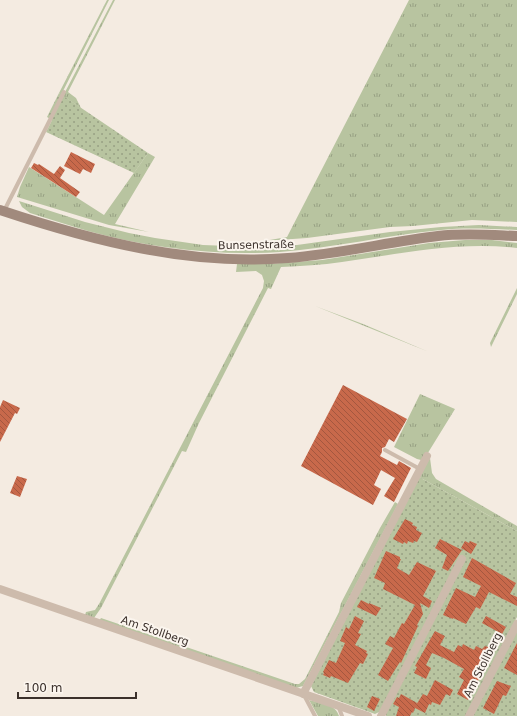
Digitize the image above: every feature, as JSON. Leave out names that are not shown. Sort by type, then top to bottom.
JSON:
[{"type":"main road","name":"Bunsenstraße","points":[[2,211],[68,232],[118,245],[221,259],[287,258],[329,254],[439,236],[469,234],[517,236]]},
{"type":"street","points":[[303,694],[427,456]]},
{"type":"street","points":[[381,716],[462,559]]},
{"type":"street","name":"Am Stollberg","points":[[0,589],[368,716]]},
{"type":"street","name":"Am Stollberg","points":[[469,716],[517,624]]},
{"type":"lane","points":[[2,211],[64,92]]},
{"type":"lane","points":[[385,450],[420,469]]},
{"type":"lane","points":[[303,694],[315,716]]},
{"type":"lane","points":[[338,706],[342,716]]},
{"type":"green space","points":[[107,0],[109,0],[61,95],[59,93]]},
{"type":"green space","points":[[113,0],[115,0],[68,92],[76,98],[81,108],[63,96]]},
{"type":"green space","points":[[409,0],[517,0],[517,222],[472,220],[390,227],[307,238],[264,241],[287,237]]},
{"type":"green space","points":[[59,93],[148,153],[134,173],[46,132],[52,120],[47,117]]},
{"type":"green space","points":[[148,153],[155,157],[115,224],[149,232],[109,225],[17,197],[29,167],[104,215]]},
{"type":"green space","points":[[19,201],[85,222],[129,233],[203,245],[255,247],[297,245],[390,232],[479,225],[517,227],[517,230],[479,228],[451,229],[421,232],[320,248],[280,252],[207,252],[135,242],[88,231],[30,213],[22,207]]},
{"type":"green space","points":[[465,240],[492,240],[517,243],[517,248],[495,246],[451,247],[334,263],[281,267],[271,289],[268,288],[199,423],[186,452],[182,451],[101,608],[94,618],[85,615],[86,612],[95,610],[99,604],[263,288],[264,281],[262,275],[256,271],[236,272],[237,264],[268,264],[322,260],[429,243]]},
{"type":"green space","points":[[517,288],[517,294],[491,347],[490,343]]},
{"type":"green space","points":[[315,306],[363,324],[429,352]]},
{"type":"green space","points":[[420,394],[455,409],[426,456],[421,460],[394,447]]},
{"type":"green space","points":[[430,458],[432,473],[436,479],[517,526],[517,531],[419,477]]},
{"type":"green space","points":[[419,477],[517,531],[517,617],[466,716],[386,716],[386,714],[379,712],[375,714],[314,692],[311,686]]},
{"type":"green space","points":[[395,502],[398,504],[303,686],[296,688],[99,621],[101,618],[295,684],[299,684],[305,679],[339,612],[341,603]]},
{"type":"green space","points":[[517,630],[517,716],[473,716]]},
{"type":"green space","points":[[309,700],[331,706],[339,716],[318,716]]},
{"type":"building","points":[[71,152],[95,164],[91,173],[83,169],[80,174],[64,166]]},
{"type":"building","points":[[34,163],[39,164],[54,174],[60,166],[65,170],[60,178],[80,192],[76,197],[31,168]]},
{"type":"building","points":[[343,385],[407,419],[394,442],[389,439],[385,447],[382,448],[380,456],[397,465],[399,461],[411,468],[394,502],[384,496],[395,478],[381,470],[374,485],[381,489],[373,505],[301,466]]},
{"type":"building","points":[[3,400],[20,408],[17,414],[15,413],[0,442],[0,407]]},
{"type":"building","points":[[17,476],[27,479],[20,497],[10,493]]},
{"type":"building","points":[[405,519],[413,523],[412,525],[417,527],[416,530],[422,533],[417,542],[414,541],[413,543],[408,541],[407,544],[404,542],[403,544],[393,539]]},
{"type":"building","points":[[440,539],[462,550],[448,571],[442,568],[447,555],[435,548]]},
{"type":"building","points":[[465,541],[469,543],[470,541],[477,544],[471,554],[461,548]]},
{"type":"building","points":[[386,551],[400,557],[401,559],[397,568],[409,575],[417,562],[436,571],[423,596],[432,601],[429,608],[420,603],[423,614],[401,663],[400,662],[388,681],[378,675],[393,648],[385,644],[390,636],[394,638],[402,623],[404,624],[415,605],[383,589],[385,583],[374,578]]},
{"type":"building","points":[[472,558],[516,583],[510,594],[517,597],[517,606],[489,592],[480,609],[476,607],[466,624],[443,615],[456,588],[475,597],[481,586],[463,577]]},
{"type":"building","points":[[361,600],[381,608],[376,616],[357,607]]},
{"type":"building","points":[[355,616],[364,621],[358,633],[361,634],[355,645],[367,651],[366,653],[368,654],[363,664],[360,663],[348,683],[331,676],[330,678],[323,675],[323,672],[329,660],[336,663],[345,643],[340,641],[346,627],[349,629]]},
{"type":"building","points":[[486,616],[506,627],[502,634],[482,623]]},
{"type":"building","points":[[435,631],[445,636],[440,645],[454,652],[458,645],[462,647],[463,644],[474,650],[476,646],[482,649],[485,646],[491,648],[489,652],[492,654],[468,700],[457,694],[464,680],[459,677],[464,669],[444,658],[432,653],[426,665],[431,668],[426,679],[414,673],[417,667],[415,666]]},
{"type":"building","points":[[517,643],[517,675],[504,668]]},
{"type":"building","points":[[435,680],[453,690],[450,696],[446,694],[440,705],[432,702],[431,705],[429,704],[425,713],[415,708],[410,716],[396,716],[399,707],[393,704],[397,697],[399,698],[401,694],[417,703],[416,705],[423,694],[427,696]]},
{"type":"building","points":[[497,681],[511,686],[506,696],[503,695],[494,714],[483,708]]},
{"type":"building","points":[[372,696],[380,699],[374,711],[367,707]]}]
